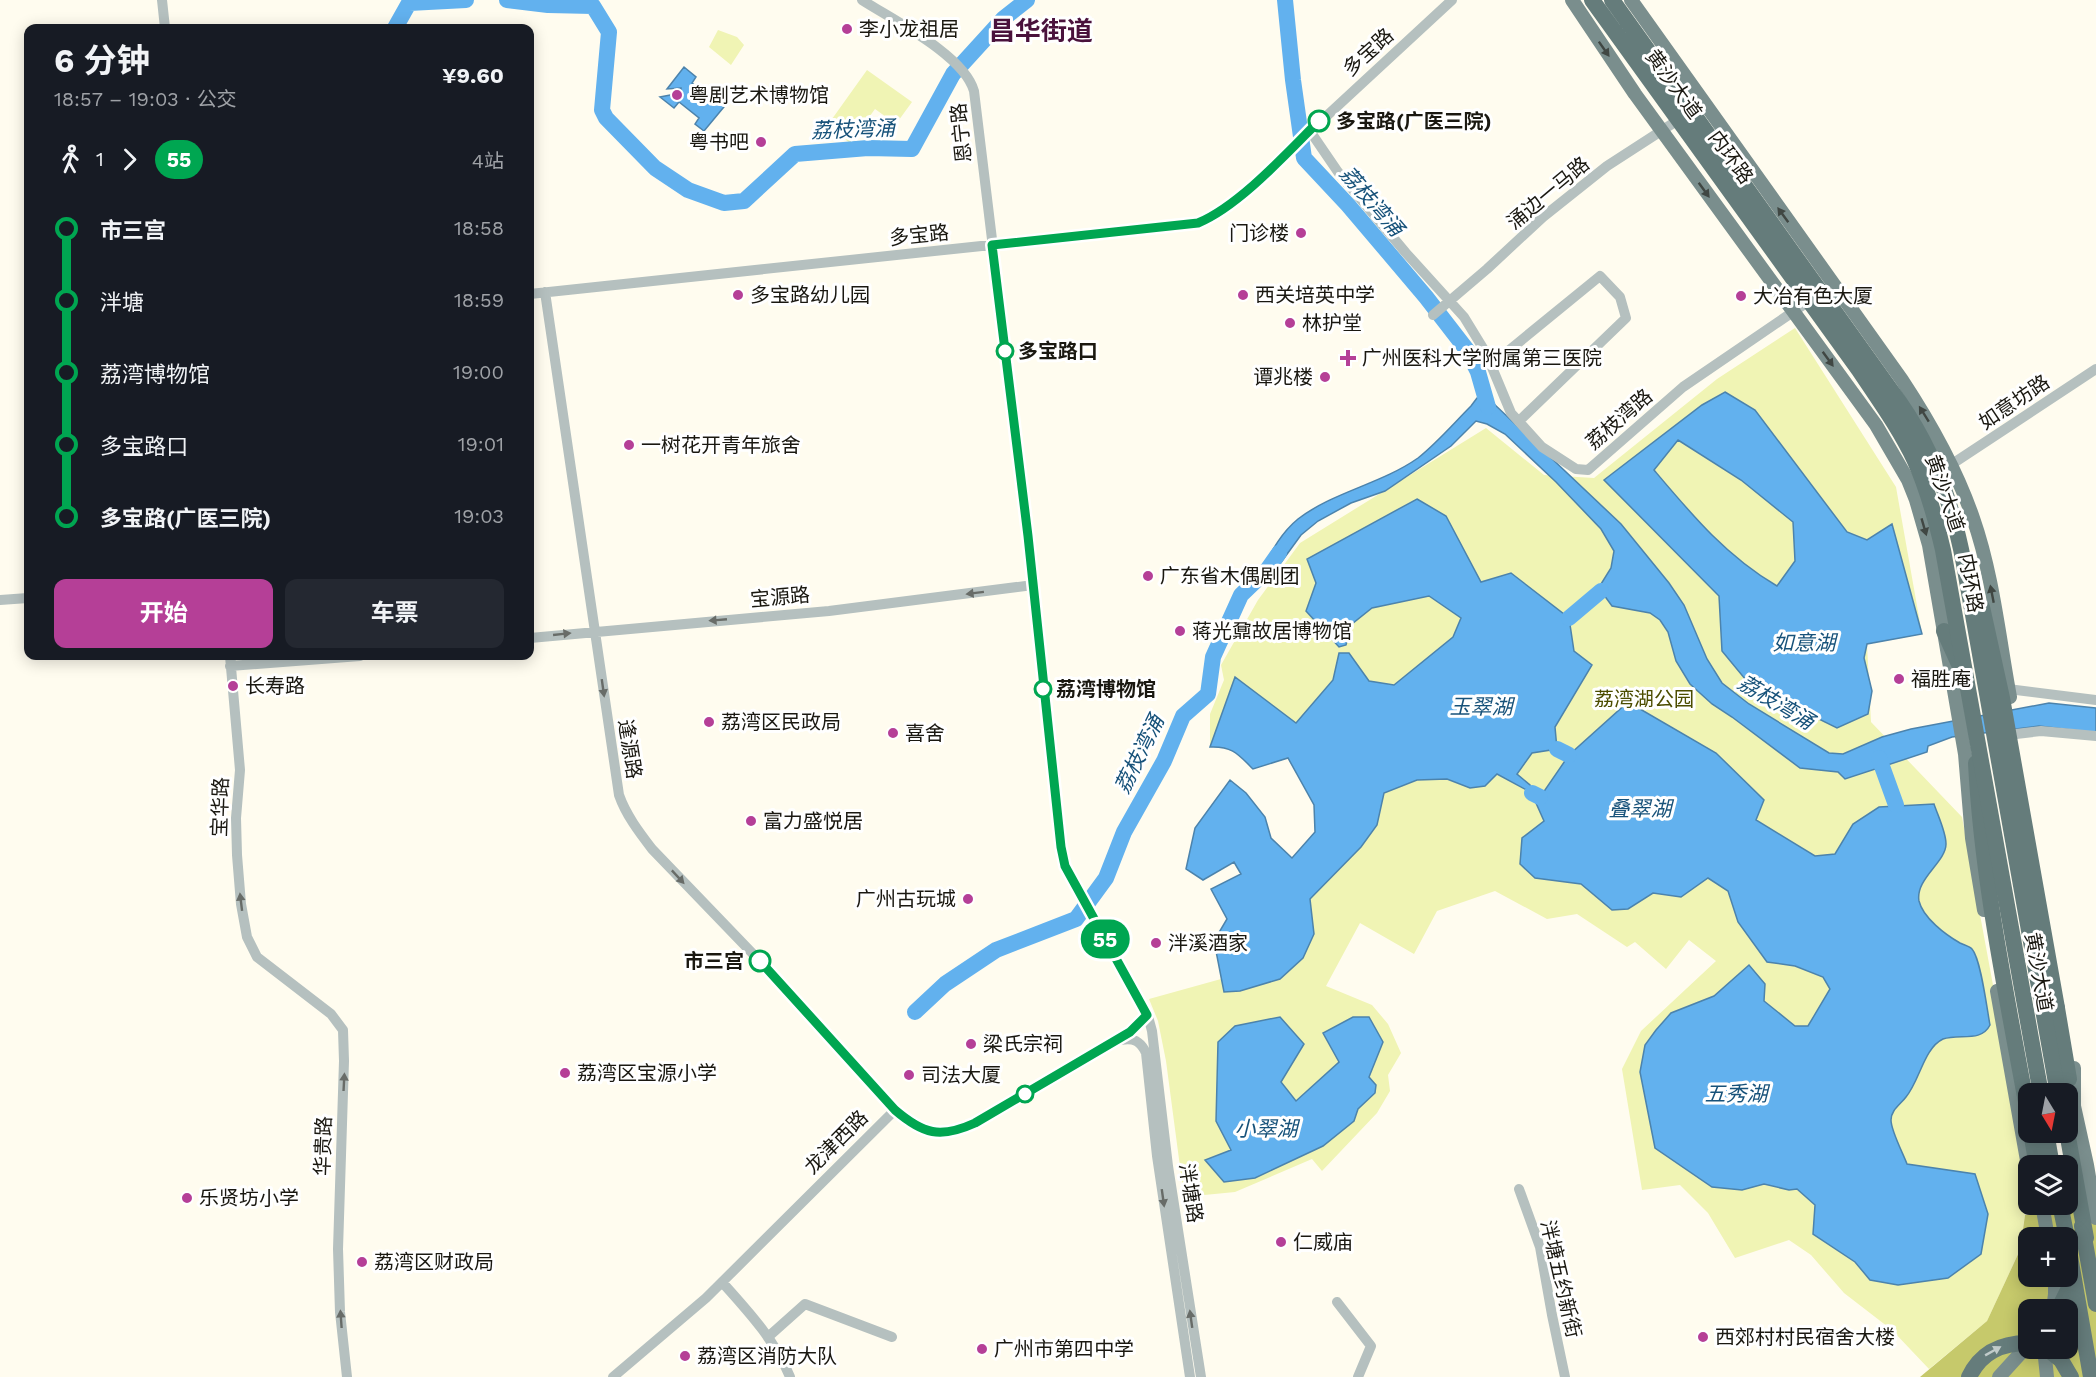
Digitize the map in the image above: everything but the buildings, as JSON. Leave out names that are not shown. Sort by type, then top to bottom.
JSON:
[{"type":"highway","name":"黄沙大道","points":[[1590,0],[1669,126],[1799,307],[1894,426],[1922,481],[1940,538],[1966,680],[1970,742],[2038,1083]]},
{"type":"highway","name":"内环路","points":[[1590,0],[1859,370],[1914,460],[1929,495],[1943,550],[1968,715],[2038,1083]]},
{"type":"highway","points":[[1608,0],[1630,27]]},
{"type":"highway","name":"黄沙大道","points":[[1613,0],[1695,103],[1812,266],[1946,468],[2061,1083]]},
{"type":"highway","name":"内环路","points":[[1613,0],[1630,27],[1915,424],[1942,480],[1954,520],[2061,1083]]},
{"type":"highway","points":[[1954,520],[1980,599],[1996,667],[2056,1008],[2061,1083]]},
{"type":"highway","points":[[1944,631],[1966,680]]},
{"type":"highway","points":[[1968,715],[1985,866],[2023,1083]]},
{"type":"highway","points":[[2068,1143],[2094,1266]]},
{"type":"highway","points":[[2068,1143],[2096,1303]]},
{"type":"highway","points":[[2075,1287],[2091,1377]]},
{"type":"highway","points":[[1969,1377],[1977,1363],[1992,1350],[2010,1343],[2018,1343]]},
{"type":"highway","points":[[2060,1359],[2071,1377]]},
{"type":"main road","points":[[1572,0],[1598,40],[1669,126]]},
{"type":"main road","points":[[1631,0],[1695,103]]},
{"type":"main road","points":[[1799,307],[1876,425],[1908,480],[1929,545],[1944,631],[1968,715]]},
{"type":"main road","points":[[1946,468],[1974,520],[1993,596],[2073,1054],[2074,1083]]},
{"type":"main road","points":[[1970,742],[1972,838],[2026,1155]]},
{"type":"main road","points":[[2078,1123],[2095,1201],[2096,1218]]},
{"type":"main road","points":[[2078,1305],[2096,1303]]},
{"type":"main road","points":[[1999,1377],[2018,1355]]},
{"type":"main road","points":[[2046,1359],[2047,1377]]},
{"type":"street","points":[[162,0],[165,24]]},
{"type":"street","name":"恩宁路","points":[[862,0],[916,34],[960,67],[972,84],[992,245]]},
{"type":"street","name":"多宝路","points":[[534,293],[1198,223],[1229,205],[1452,0]]},
{"type":"street","name":"涌边一马路","points":[[1433,315],[1495,263],[1543,217],[1607,166],[1669,126]]},
{"type":"street","name":"荔枝湾路","points":[[1310,131],[1338,172],[1473,330],[1491,365],[1507,405],[1519,421],[1542,447],[1576,469],[1588,471],[1683,387],[1799,307]]},
{"type":"street","points":[[992,245],[1033,585],[1058,827],[1065,866],[1140,1003],[1144,1018],[1157,1156],[1190,1377]]},
{"type":"street","points":[[1491,365],[1600,276],[1620,297],[1626,318],[1519,421]]},
{"type":"street","name":"逢源路","points":[[545,292],[619,795],[639,833],[787,989],[895,1110]]},
{"type":"street","name":"如意坊路","points":[[1922,481],[1946,468],[2096,369]]},
{"type":"street","name":"宝源路","points":[[534,638],[829,611],[1033,585]]},
{"type":"street","points":[[0,600],[24,598]]},
{"type":"street","points":[[230,661],[256,660]]},
{"type":"street","name":"宝华路","points":[[230,661],[240,770],[236,818],[238,880],[247,937],[257,957]]},
{"type":"street","points":[[2008,691],[2096,700]]},
{"type":"street","points":[[2016,734],[2049,732],[2096,736]]},
{"type":"street","points":[[2025,897],[2045,894]]},
{"type":"street","name":"华贵路","points":[[257,957],[332,1014],[343,1030],[345,1055],[338,1249],[340,1312],[347,1377]]},
{"type":"street","name":"龙津西路","points":[[613,1377],[706,1298],[895,1110],[913,1125],[927,1131],[948,1132],[963,1128],[1130,1032],[1144,1018]]},
{"type":"street","name":"泮塘路","points":[[1144,1018],[1152,1030],[1168,1166],[1201,1377]]},
{"type":"street","points":[[1115,1041],[1131,1038],[1143,1046],[1146,1053]]},
{"type":"street","name":"泮塘五约新街","points":[[1519,1189],[1540,1247],[1565,1377]]},
{"type":"street","points":[[2078,1266],[2094,1266]]},
{"type":"street","points":[[722,1282],[761,1326],[790,1377]]},
{"type":"street","points":[[1337,1302],[1371,1346],[1358,1377]]},
{"type":"street","points":[[768,1337],[805,1304],[892,1337]]},
{"type":"green space","points":[[718,30],[737,37],[744,45],[731,65],[709,47]]},
{"type":"green space","points":[[867,70],[912,102],[896,124],[875,109],[850,143],[827,126]]},
{"type":"green space","name":"荔湾湖公园","points":[[1795,328],[1896,487],[1922,634],[1867,644],[1871,722],[1962,817],[2018,1121],[2018,1143],[2022,1143],[2024,1155],[2018,1155],[2018,1215],[2025,1215],[2023,1227],[2018,1227],[2018,1254],[1987,1321],[1929,1369],[1892,1330],[1844,1293],[1811,1255],[1789,1240],[1735,1258],[1708,1213],[1680,1185],[1642,1190],[1622,1069],[1641,1031],[1716,961],[1689,940],[1666,969],[1635,942],[1627,947],[1577,914],[1547,919],[1495,891],[1437,911],[1414,954],[1360,923],[1326,986],[1372,1005],[1388,1024],[1401,1053],[1388,1075],[1390,1091],[1377,1113],[1322,1171],[1312,1159],[1235,1192],[1184,1197],[1166,1061],[1158,1021],[1149,999],[1221,979],[1214,941],[1227,919],[1211,889],[1241,874],[1234,862],[1203,880],[1186,869],[1195,828],[1230,780],[1246,793],[1265,817],[1271,838],[1292,858],[1315,832],[1314,805],[1288,758],[1253,769],[1234,752],[1224,748],[1210,747],[1210,714],[1224,680],[1221,665],[1258,600],[1300,543],[1486,428],[1544,475],[1594,478],[1717,379]]},
{"type":"green space","points":[[2096,1203],[2096,1377],[1920,1377],[1987,1321],[2018,1254],[2018,1287],[2078,1287],[2078,1227],[2023,1227],[2025,1215],[2078,1215],[2078,1206]]},
{"type":"water","points":[[684,67],[696,77],[692,83],[707,95],[712,89],[728,102],[704,131],[695,124],[699,118],[679,102],[674,108],[660,97],[681,93],[681,88],[667,89]]},
{"type":"water","name":"如意湖","points":[[1725,392],[1755,410],[1847,532],[1867,540],[1892,524],[1922,634],[1867,644],[1864,658],[1872,691],[1868,714],[1837,728],[1750,685],[1722,651],[1719,596],[1604,480],[1702,405]],"holes":[[[1678,440],[1741,480],[1793,522],[1795,561],[1777,586],[1742,562],[1711,534],[1654,470]]]},
{"type":"water","points":[[1492,397],[1493,403],[1621,524],[1669,583],[1684,605],[1707,659],[1722,683],[1749,704],[1829,753],[1843,754],[1882,737],[1911,729],[2049,703],[2096,708],[2096,733],[2039,726],[1952,737],[1928,746],[1927,752],[1845,779],[1838,772],[1800,768],[1712,704],[1690,684],[1676,661],[1668,632],[1660,620],[1650,613],[1612,606],[1601,591],[1601,584],[1611,568],[1614,551],[1601,529],[1505,434],[1476,421],[1451,446],[1385,491],[1351,503],[1318,521],[1301,535],[1274,572],[1263,568],[1282,535],[1298,519],[1326,502],[1404,467],[1432,446],[1477,398]]},
{"type":"water","name":"玉翠湖","points":[[1417,499],[1446,516],[1481,582],[1511,573],[1569,618],[1574,651],[1592,665],[1555,727],[1557,749],[1532,753],[1517,774],[1530,785],[1532,793],[1497,774],[1485,786],[1470,788],[1447,779],[1417,780],[1384,793],[1377,825],[1361,847],[1310,899],[1314,934],[1303,958],[1280,979],[1240,991],[1224,992],[1214,941],[1227,919],[1211,889],[1241,874],[1234,862],[1203,880],[1186,869],[1195,828],[1230,780],[1246,793],[1265,817],[1271,838],[1292,858],[1315,832],[1314,805],[1288,758],[1253,769],[1234,752],[1224,748],[1210,747],[1235,677],[1296,723],[1333,680],[1339,653],[1349,653],[1369,681],[1394,685],[1453,637],[1461,618],[1429,596],[1372,608],[1352,624],[1346,645],[1339,647],[1306,611],[1316,583],[1307,559]]},
{"type":"water","name":"五秀湖","points":[[1628,702],[1716,753],[1764,800],[1756,820],[1815,856],[1835,854],[1853,824],[1879,807],[1934,804],[1946,839],[1945,851],[1922,885],[1919,901],[1925,914],[1942,931],[1971,948],[1981,973],[1990,1025],[1981,1034],[1969,1037],[1949,1037],[1937,1043],[1931,1049],[1911,1090],[1894,1110],[1891,1120],[1907,1164],[1975,1174],[1988,1214],[1981,1254],[1948,1278],[1898,1285],[1870,1280],[1855,1262],[1813,1234],[1815,1205],[1797,1189],[1789,1190],[1764,1184],[1742,1190],[1712,1187],[1655,1148],[1640,1072],[1645,1045],[1671,1013],[1714,996],[1749,965],[1765,984],[1764,1001],[1795,1026],[1808,1026],[1830,989],[1823,977],[1795,966],[1767,962],[1738,922],[1728,891],[1708,878],[1681,897],[1653,893],[1628,909],[1612,910],[1581,884],[1535,878],[1520,864],[1522,838],[1544,821],[1536,803],[1569,755]]},
{"type":"water","name":"小翠湖","points":[[1280,1017],[1304,1044],[1281,1082],[1296,1101],[1339,1062],[1323,1033],[1353,1017],[1369,1017],[1383,1042],[1369,1077],[1376,1085],[1375,1093],[1358,1109],[1354,1121],[1323,1146],[1255,1178],[1224,1182],[1205,1160],[1231,1150],[1216,1121],[1218,1042],[1235,1026]]},
{"type":"waterway","name":"荔枝湾涌","points":[[397,24],[409,3],[466,0]]},
{"type":"waterway","name":"荔枝湾涌","points":[[507,0],[548,5],[593,6],[609,32],[602,110],[606,118],[655,168],[688,190],[724,203],[744,201],[795,154],[868,148],[912,149],[953,74],[1004,18],[1027,0]]},
{"type":"waterway","name":"荔枝湾涌","points":[[1285,0],[1304,158],[1348,205],[1426,297],[1467,350],[1478,372],[1488,407]]},
{"type":"waterway","name":"荔枝湾涌","points":[[915,1012],[945,984],[996,950],[1076,919],[1106,878],[1124,832],[1164,761],[1183,716],[1208,694],[1213,657],[1241,595],[1267,570],[1279,553]]},
{"type":"waterway","points":[[1569,618],[1601,591]]},
{"type":"waterway","points":[[1557,749],[1569,755]]},
{"type":"waterway","points":[[1879,758],[1896,805]]},
{"type":"waterway","points":[[1532,793],[1540,797]]},
{"type":"bus line","name":"55","points":[[760,961],[895,1110],[913,1125],[927,1131],[948,1132],[975,1123],[1130,1032],[1147,1015],[1065,866],[1061,847],[1028,536],[992,245],[1198,223],[1239,197],[1319,121]]},
{"type":"place","name":"李小龙祖居","points":[[847,29]]},
{"type":"place","name":"粤剧艺术博物馆","points":[[677,95]]},
{"type":"place","name":"多宝路(广医三院)","points":[[1319,121]]},
{"type":"place","name":"粤书吧","points":[[761,142]]},
{"type":"place","name":"门诊楼","points":[[1301,233]]},
{"type":"place","name":"多宝路幼儿园","points":[[738,295]]},
{"type":"place","name":"西关培英中学","points":[[1243,295]]},
{"type":"place","name":"大冶有色大厦","points":[[1741,296]]},
{"type":"place","name":"林护堂","points":[[1290,323]]},
{"type":"place","name":"多宝路口","points":[[1005,351]]},
{"type":"place","name":"广州医科大学附属第三医院","points":[[1348,358]]},
{"type":"place","name":"谭兆楼","points":[[1325,377]]},
{"type":"place","name":"一树花开青年旅舍","points":[[629,445]]},
{"type":"place","name":"广东省木偶剧团","points":[[1148,576]]},
{"type":"place","name":"蒋光鼐故居博物馆","points":[[1180,631]]},
{"type":"place","name":"福胜庵","points":[[1899,679]]},
{"type":"place","name":"长寿路","points":[[233,686]]},
{"type":"place","name":"荔湾博物馆","points":[[1043,689]]},
{"type":"place","name":"荔湾区民政局","points":[[709,722]]},
{"type":"place","name":"喜舍","points":[[893,733]]},
{"type":"place","name":"富力盛悦居","points":[[751,821]]},
{"type":"place","name":"广州古玩城","points":[[968,899]]},
{"type":"place","name":"泮溪酒家","points":[[1156,943]]},
{"type":"place","name":"市三宫","points":[[760,961]]},
{"type":"place","name":"梁氏宗祠","points":[[971,1044]]},
{"type":"place","name":"荔湾区宝源小学","points":[[565,1073]]},
{"type":"place","name":"司法大厦","points":[[909,1075]]},
{"type":"place","name":"乐贤坊小学","points":[[187,1198]]},
{"type":"place","name":"仁威庙","points":[[1281,1242]]},
{"type":"place","name":"荔湾区财政局","points":[[362,1262]]},
{"type":"place","name":"西郊村村民宿舍大楼","points":[[1703,1337]]},
{"type":"place","name":"广州市第四中学","points":[[982,1349]]},
{"type":"place","name":"荔湾区消防大队","points":[[685,1356]]},
{"type":"district","name":"昌华街道","points":[[1041,31]]},
{"type":"water label","name":"叠翠湖","points":[[1640,808]]}]
